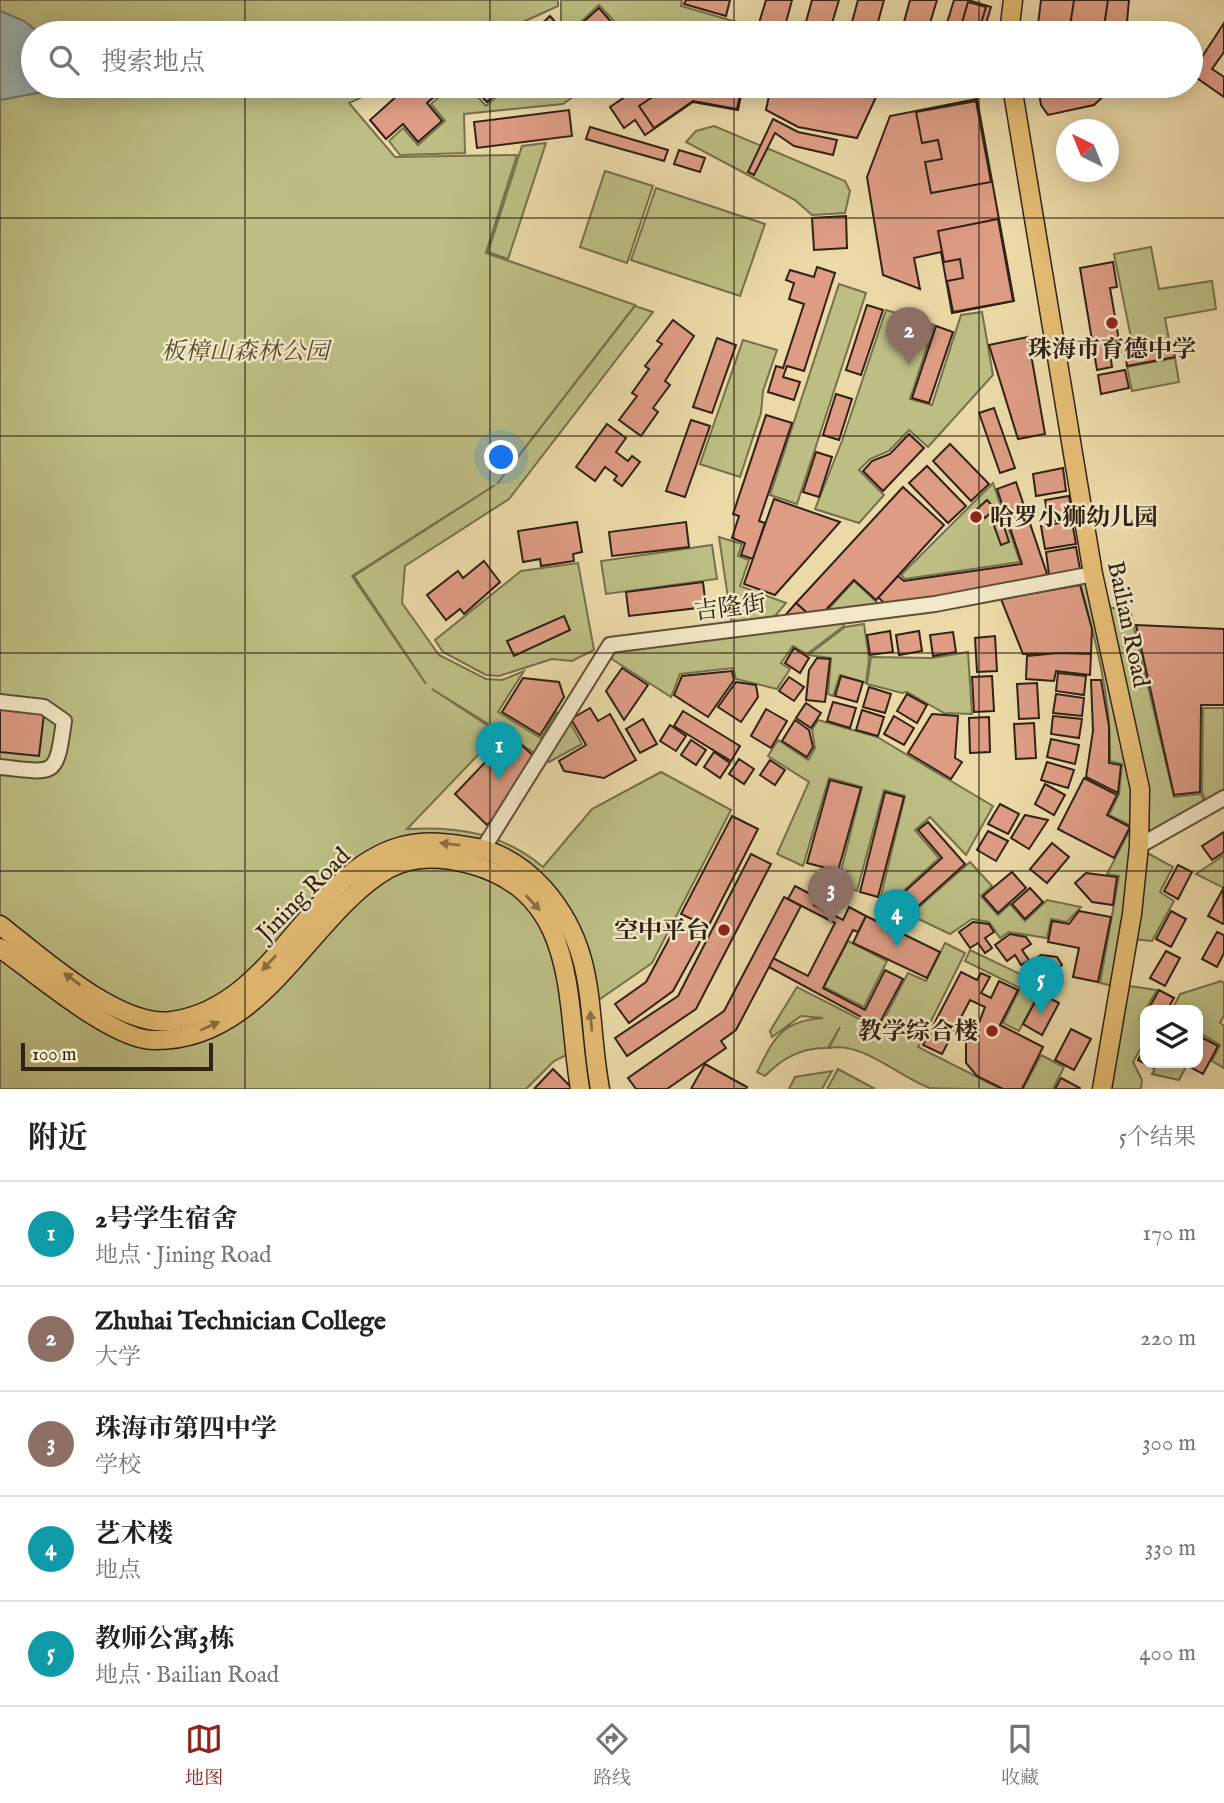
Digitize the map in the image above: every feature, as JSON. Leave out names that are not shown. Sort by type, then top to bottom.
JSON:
[{"type":"main road","points":[[1010,21],[1013,0]]},
{"type":"main road","name":"Bailian Road","points":[[1014,98],[1093,574],[1140,789],[1139,846],[1132,914],[1102,1089]]},
{"type":"main road","name":"Jining Road","points":[[0,925],[112,1008],[151,1022],[172,1021],[197,1015],[245,986],[338,886],[379,856],[398,847],[425,842],[482,849],[513,861],[537,882],[559,907],[574,930],[587,977],[600,1089]]},
{"type":"main road","name":"Jining Road","points":[[0,948],[117,1030],[153,1040],[179,1037],[224,1020],[277,981],[352,898],[389,869],[422,859],[460,862],[500,874],[533,902],[548,920],[565,964],[580,1089]]},
{"type":"lane","name":"吉隆街","points":[[482,849],[610,645],[935,604],[1093,574]]},
{"type":"lane","points":[[0,702],[44,707],[64,721],[59,761],[51,768],[36,771],[0,767]]},
{"type":"lane","points":[[1139,846],[1224,798]]},
{"type":"green space","points":[[0,0],[558,0],[558,6],[525,21],[24,21],[0,11]]},
{"type":"green space","points":[[561,0],[682,0],[681,6],[733,21],[614,21],[599,5],[582,21],[561,21]]},
{"type":"green space","name":"板樟山森林公园","points":[[21,96],[360,98],[349,103],[395,157],[517,155],[486,253],[635,305],[497,484],[635,306],[653,312],[509,499],[405,566],[402,603],[439,655],[486,679],[502,680],[524,671],[498,712],[541,738],[556,712],[568,719],[582,744],[549,762],[432,689],[499,733],[407,829],[444,829],[479,834],[512,846],[543,867],[592,809],[661,772],[731,810],[652,963],[590,1006],[593,1042],[554,1061],[526,1089],[0,1089],[0,100]],"holes":[[[495,485],[354,576],[426,684],[352,576]]]},
{"type":"green space","points":[[438,98],[479,98],[486,106],[495,98],[571,98],[563,104],[464,114],[465,153],[400,155],[389,141],[403,128],[418,145],[445,121],[431,104]]},
{"type":"green space","points":[[714,126],[845,181],[850,191],[845,213],[812,215],[795,200],[686,142],[696,131]]},
{"type":"green space","points":[[546,143],[508,259],[488,252],[522,146]]},
{"type":"green space","points":[[605,171],[653,186],[627,263],[580,247]]},
{"type":"green space","points":[[656,188],[765,224],[740,296],[631,260]]},
{"type":"green space","points":[[1151,247],[1159,289],[1212,281],[1216,309],[1165,318],[1169,340],[1133,347],[1114,254]]},
{"type":"green space","points":[[839,284],[866,293],[797,504],[770,495]]},
{"type":"green space","points":[[886,310],[934,325],[910,399],[932,405],[961,315],[982,312],[993,375],[928,447],[909,430],[889,451],[870,459],[859,470],[884,495],[859,523],[815,509],[842,441]]},
{"type":"green space","points":[[743,340],[777,350],[763,391],[761,413],[740,477],[700,464]]},
{"type":"green space","points":[[1175,358],[1179,382],[1132,391],[1127,367]]},
{"type":"green space","points":[[993,483],[1020,562],[905,579],[901,575]]},
{"type":"green space","points":[[719,537],[742,544],[738,556],[749,560],[740,586],[786,603],[770,622],[732,625]]},
{"type":"green space","points":[[712,545],[717,579],[606,594],[601,561]]},
{"type":"green space","points":[[578,563],[594,650],[572,661],[552,659],[499,676],[486,675],[443,652],[435,640],[521,571]]},
{"type":"green space","points":[[1092,577],[1138,790],[1117,987],[1100,983],[1119,876],[1107,874],[1132,826],[1109,815],[1119,794],[1122,764],[1110,761],[1105,692],[1079,579]]},
{"type":"green space","points":[[854,581],[883,608],[822,616]]},
{"type":"green space","points":[[1105,607],[1130,610],[1174,797],[1201,794],[1205,805],[1143,841]]},
{"type":"green space","points":[[843,617],[844,626],[807,654],[793,646],[781,663],[790,669],[777,689],[736,679],[733,668],[680,674],[671,697],[607,656],[612,647]]},
{"type":"green space","points":[[864,624],[869,659],[866,683],[840,675],[833,696],[828,694],[831,658],[808,655],[845,627]]},
{"type":"green space","points":[[968,652],[972,714],[944,713],[907,692],[867,684],[871,657],[932,658]]},
{"type":"green space","points":[[1203,708],[1224,708],[1224,794],[1207,803],[1202,792]]},
{"type":"green space","points":[[818,720],[877,737],[993,806],[966,855],[930,817],[915,830],[939,858],[900,894],[913,909],[907,914],[880,900],[905,796],[884,790],[857,891],[838,883],[862,787],[829,778],[803,866],[777,854],[809,782],[768,756],[778,740],[808,760],[815,748],[812,730]]},
{"type":"green space","points":[[1142,850],[1173,867],[1160,892],[1174,901],[1152,941],[1133,939]]},
{"type":"green space","points":[[1224,855],[1224,888],[1196,874]]},
{"type":"green space","points":[[970,862],[992,886],[981,896],[998,915],[1010,904],[1025,921],[1047,900],[1081,907],[1067,922],[1051,919],[1047,938],[1009,932],[1000,938],[989,922],[972,919],[950,934],[910,915]]},
{"type":"green space","points":[[848,941],[887,961],[864,1007],[824,987]]},
{"type":"green space","points":[[945,943],[965,953],[918,1047],[1001,1089],[930,1088],[868,1055],[855,1050],[829,1048],[840,1027],[828,1048],[810,1049],[793,1055],[765,1076],[757,1072],[775,1040],[788,1027],[823,1018],[801,1016],[772,1037],[770,1031],[797,987],[879,1029],[908,973],[926,981]]},
{"type":"green space","points":[[970,950],[1043,985],[1019,1031],[1003,1023],[1020,988],[965,961]]},
{"type":"green space","points":[[1221,981],[1224,983],[1224,1015],[1220,1023],[1224,1026],[1224,1068],[1212,1061],[1220,1045],[1203,1035],[1203,1005],[1174,1005],[1180,994]]},
{"type":"green space","points":[[1122,985],[1157,990],[1148,1005],[1140,1005],[1140,1050],[1133,1062],[1142,1080],[1141,1089],[1106,1089]]},
{"type":"green space","points":[[1041,1055],[1064,1067],[1053,1089],[1023,1089]]},
{"type":"green space","points":[[1155,1068],[1185,1068],[1179,1080],[1152,1074]]},
{"type":"green space","points":[[838,1069],[875,1089],[827,1089]]},
{"type":"green space","points":[[832,1071],[822,1089],[789,1089],[795,1077]]},
{"type":"water","points":[[0,11],[24,21],[21,21],[21,96],[0,100]]},
{"type":"building","points":[[686,0],[730,0],[726,16],[684,4]]},
{"type":"building","points":[[766,0],[792,0],[786,21],[760,21]]},
{"type":"building","points":[[812,0],[839,0],[833,21],[806,21]]},
{"type":"building","points":[[858,0],[884,0],[878,21],[852,21]]},
{"type":"building","points":[[910,0],[937,0],[931,21],[904,21]]},
{"type":"building","points":[[954,0],[968,0],[991,7],[987,21],[948,21]]},
{"type":"building","points":[[1041,0],[1129,0],[1127,21],[1038,21]]},
{"type":"building","points":[[1074,0],[1108,0],[1105,21],[1071,21]]},
{"type":"building","points":[[968,2],[986,7],[982,21],[962,21]]},
{"type":"building","points":[[599,8],[610,21],[584,21]]},
{"type":"building","points":[[1224,23],[1224,52],[1212,69],[1224,77],[1224,97],[1203,82],[1203,55]]},
{"type":"building","points":[[395,98],[433,98],[427,103],[442,121],[418,142],[403,124],[386,139],[370,120]]},
{"type":"building","points":[[623,98],[740,98],[738,110],[693,102],[645,135],[635,120],[624,128],[610,107]]},
{"type":"building","points":[[651,98],[739,98],[737,109],[693,101],[654,128],[639,106]]},
{"type":"building","points":[[768,98],[876,98],[857,138],[798,127],[766,110]]},
{"type":"building","points":[[1040,98],[1101,98],[1094,105],[1048,115]]},
{"type":"building","points":[[977,99],[1014,301],[952,313],[941,252],[914,258],[920,289],[883,275],[867,177],[890,116]]},
{"type":"building","points":[[976,101],[991,182],[931,193],[925,162],[942,159],[938,140],[922,143],[916,112]]},
{"type":"building","points":[[569,110],[572,136],[477,148],[474,122]]},
{"type":"building","points":[[773,119],[798,132],[837,140],[833,155],[794,146],[775,133],[754,175],[748,172]]},
{"type":"building","points":[[590,127],[668,150],[664,161],[586,139]]},
{"type":"building","points":[[679,150],[705,158],[700,172],[674,164]]},
{"type":"building","points":[[846,216],[847,248],[814,250],[812,218]]},
{"type":"building","points":[[998,219],[1013,301],[953,312],[947,281],[963,278],[960,259],[944,262],[938,231]]},
{"type":"building","points":[[1113,262],[1117,287],[1110,288],[1121,352],[1110,353],[1112,367],[1097,370],[1080,268]]},
{"type":"building","points":[[817,267],[835,273],[804,371],[787,366],[783,377],[800,382],[794,400],[768,392],[776,366],[783,368],[804,304],[789,299],[794,283],[786,280],[790,270],[814,277]]},
{"type":"building","points":[[867,305],[883,310],[861,375],[846,370]]},
{"type":"building","points":[[673,320],[694,336],[665,381],[670,385],[653,408],[658,412],[641,436],[619,420],[637,396],[632,393],[649,369],[645,366],[662,344],[657,341]]},
{"type":"building","points":[[936,326],[953,332],[929,403],[912,398]]},
{"type":"building","points":[[1028,337],[1045,434],[1018,439],[989,345]]},
{"type":"building","points":[[717,338],[736,345],[712,413],[693,407]]},
{"type":"building","points":[[1172,342],[1175,357],[1127,366],[1125,351]]},
{"type":"building","points":[[1125,370],[1129,388],[1101,394],[1098,375]]},
{"type":"building","points":[[836,394],[852,399],[839,440],[823,435]]},
{"type":"building","points":[[994,408],[1015,468],[1000,473],[979,413]]},
{"type":"building","points":[[766,415],[792,423],[759,521],[765,523],[753,559],[741,555],[745,543],[732,538],[739,516],[733,514]]},
{"type":"building","points":[[691,420],[710,426],[685,497],[666,491]]},
{"type":"building","points":[[607,424],[626,438],[616,452],[628,461],[632,456],[640,462],[622,486],[614,480],[617,476],[605,467],[595,481],[576,467]]},
{"type":"building","points":[[909,434],[924,448],[883,491],[863,471],[872,461],[890,454]]},
{"type":"building","points":[[950,444],[989,484],[971,501],[933,461]]},
{"type":"building","points":[[816,452],[832,457],[819,497],[803,492]]},
{"type":"building","points":[[927,466],[966,506],[948,523],[909,483]]},
{"type":"building","points":[[1063,468],[1066,491],[1036,496],[1033,474]]},
{"type":"building","points":[[1016,482],[1047,574],[1014,587],[886,605],[878,597],[898,576],[904,581],[1022,564],[997,489]]},
{"type":"building","points":[[903,487],[944,525],[876,600],[854,580],[820,616],[813,618],[796,603]]},
{"type":"building","points":[[1069,496],[1073,518],[1049,522],[1045,500]]},
{"type":"building","points":[[774,499],[840,522],[775,595],[744,584]]},
{"type":"building","points":[[987,500],[995,509],[985,518],[977,509]]},
{"type":"building","points":[[1001,517],[1009,542],[1001,545],[992,520]]},
{"type":"building","points":[[1072,521],[1076,544],[1045,549],[1041,526]]},
{"type":"building","points":[[577,522],[582,552],[573,554],[574,561],[541,566],[540,559],[523,562],[518,531]]},
{"type":"building","points":[[686,522],[689,547],[612,556],[609,532]]},
{"type":"building","points":[[1076,547],[1080,569],[1049,575],[1046,552]]},
{"type":"building","points":[[484,561],[500,582],[464,614],[460,609],[446,620],[427,595],[458,571],[463,578]]},
{"type":"building","points":[[703,582],[706,607],[629,616],[626,592]]},
{"type":"building","points":[[1080,585],[1092,629],[1091,653],[1023,654],[1001,599]]},
{"type":"building","points":[[796,603],[813,618],[782,619]]},
{"type":"building","points":[[564,616],[570,630],[514,656],[507,641]]},
{"type":"building","points":[[1136,625],[1224,629],[1224,705],[1201,705],[1200,792],[1174,795]]},
{"type":"building","points":[[890,631],[893,652],[870,655],[867,635]]},
{"type":"building","points":[[919,631],[922,651],[899,655],[896,635]]},
{"type":"building","points":[[953,632],[956,652],[933,656],[930,635]]},
{"type":"building","points":[[995,636],[997,671],[977,672],[975,638]]},
{"type":"building","points":[[794,648],[809,658],[800,673],[785,663]]},
{"type":"building","points":[[1091,654],[1090,675],[1056,671],[1054,681],[1026,679],[1027,656]]},
{"type":"building","points":[[817,658],[830,659],[825,702],[806,700],[809,670]]},
{"type":"building","points":[[622,668],[648,685],[624,720],[606,691]]},
{"type":"building","points":[[732,671],[734,680],[708,717],[674,695],[682,676]]},
{"type":"building","points":[[1058,673],[1086,676],[1084,695],[1056,691]]},
{"type":"building","points":[[841,676],[863,682],[857,702],[835,696]]},
{"type":"building","points":[[992,676],[994,711],[974,712],[972,677]]},
{"type":"building","points":[[789,677],[804,687],[794,701],[779,691]]},
{"type":"building","points":[[523,678],[559,682],[564,697],[540,735],[502,712]]},
{"type":"building","points":[[1091,680],[1101,680],[1109,726],[1109,763],[1121,765],[1118,793],[1086,777],[1093,731]]},
{"type":"building","points":[[736,682],[756,685],[758,697],[741,722],[718,707]]},
{"type":"building","points":[[1037,683],[1039,718],[1019,719],[1017,684]]},
{"type":"building","points":[[869,687],[891,694],[885,713],[863,707]]},
{"type":"building","points":[[907,694],[927,705],[917,723],[897,711]]},
{"type":"building","points":[[1056,694],[1084,698],[1082,716],[1053,713]]},
{"type":"building","points":[[833,702],[856,708],[850,728],[827,721]]},
{"type":"building","points":[[806,703],[821,713],[811,728],[796,718]]},
{"type":"building","points":[[590,708],[598,721],[610,714],[636,760],[604,778],[564,771],[559,761],[586,745],[571,719]]},
{"type":"building","points":[[0,709],[44,714],[39,756],[0,752]]},
{"type":"building","points":[[766,709],[787,721],[771,748],[751,736]]},
{"type":"building","points":[[862,710],[884,717],[878,736],[856,730]]},
{"type":"building","points":[[683,711],[740,746],[731,761],[674,726]]},
{"type":"building","points":[[932,714],[958,716],[955,758],[962,762],[951,779],[908,753]]},
{"type":"building","points":[[894,716],[914,728],[904,745],[884,734]]},
{"type":"building","points":[[1053,716],[1082,719],[1079,738],[1051,734]]},
{"type":"building","points":[[989,717],[990,752],[970,753],[969,718]]},
{"type":"building","points":[[643,719],[657,744],[640,753],[626,729]]},
{"type":"building","points":[[795,720],[809,730],[813,747],[807,757],[782,741]]},
{"type":"building","points":[[1034,723],[1036,758],[1016,759],[1014,724]]},
{"type":"building","points":[[670,725],[686,736],[676,751],[660,741]]},
{"type":"building","points":[[511,735],[544,766],[487,825],[455,794]]},
{"type":"building","points":[[1051,739],[1079,745],[1075,764],[1047,757]]},
{"type":"building","points":[[691,740],[706,750],[696,765],[681,755]]},
{"type":"building","points":[[714,752],[730,763],[720,778],[704,767]]},
{"type":"building","points":[[739,759],[754,769],[744,784],[729,774]]},
{"type":"building","points":[[770,760],[785,770],[775,785],[760,775]]},
{"type":"building","points":[[1047,762],[1074,770],[1068,788],[1041,780]]},
{"type":"building","points":[[1084,778],[1117,795],[1107,815],[1130,827],[1114,858],[1058,829]]},
{"type":"building","points":[[830,780],[861,788],[838,871],[807,863]]},
{"type":"building","points":[[1045,784],[1065,795],[1054,815],[1035,804]]},
{"type":"building","points":[[885,792],[904,797],[878,897],[860,892]]},
{"type":"building","points":[[1000,804],[1019,814],[1008,834],[988,824]]},
{"type":"building","points":[[1025,815],[1048,820],[1029,849],[1011,838]]},
{"type":"building","points":[[732,816],[758,829],[708,927],[681,914]]},
{"type":"building","points":[[928,822],[965,864],[915,909],[902,894],[942,858],[918,830]]},
{"type":"building","points":[[988,831],[1008,841],[996,861],[977,850]]},
{"type":"building","points":[[1224,832],[1224,852],[1212,860],[1202,846]]},
{"type":"building","points":[[1052,843],[1069,857],[1047,883],[1030,869]]},
{"type":"building","name":"空中平台","points":[[751,854],[771,864],[696,1009],[627,1056],[615,1038],[678,996]]},
{"type":"building","points":[[1178,865],[1192,872],[1178,899],[1164,891]]},
{"type":"building","points":[[1012,872],[1026,888],[998,913],[983,896]]},
{"type":"building","points":[[1086,873],[1117,877],[1113,905],[1092,902],[1075,883]]},
{"type":"building","points":[[795,886],[818,898],[814,905],[843,920],[849,907],[866,916],[858,932],[853,930],[823,988],[865,1010],[885,970],[903,979],[878,1026],[769,967],[773,958],[808,976],[835,923],[788,899]]},
{"type":"building","points":[[1030,888],[1043,902],[1025,919],[1012,904]]},
{"type":"building","points":[[1223,889],[1224,922],[1223,924],[1208,916]]},
{"type":"building","points":[[784,897],[801,906],[736,1030],[721,1041],[726,1048],[667,1089],[636,1089],[628,1078],[724,1011]]},
{"type":"building","points":[[1079,911],[1111,917],[1098,982],[1073,977],[1079,948],[1048,942],[1052,921],[1069,924]]},
{"type":"building","points":[[1171,911],[1186,919],[1171,947],[1156,939]]},
{"type":"building","points":[[866,916],[940,952],[927,978],[853,943]]},
{"type":"building","points":[[973,922],[989,924],[994,932],[985,938],[992,948],[985,953],[978,943],[970,948],[959,932]]},
{"type":"building","points":[[677,924],[702,938],[673,991],[629,1023],[615,1004],[646,982]]},
{"type":"building","points":[[1217,932],[1224,935],[1224,953],[1217,967],[1202,959]]},
{"type":"building","points":[[1010,934],[1026,937],[1031,944],[1022,950],[1029,960],[1021,965],[1015,955],[1007,961],[995,945]]},
{"type":"building","points":[[1166,951],[1180,958],[1165,986],[1150,978]]},
{"type":"building","points":[[1041,955],[1057,957],[1062,965],[1053,971],[1060,980],[1053,985],[1046,976],[1038,982],[1026,965]]},
{"type":"building","name":"教学综合楼","points":[[961,972],[977,980],[981,973],[990,977],[981,993],[991,998],[999,981],[1018,990],[1000,1025],[1043,1047],[1022,1089],[1003,1089],[977,1076],[966,1063],[966,1039],[977,1028],[985,1007],[970,1000],[942,1054],[923,1045]]},
{"type":"building","points":[[1159,990],[1174,998],[1170,1005],[1151,1005]]},
{"type":"building","points":[[1040,993],[1059,1003],[1042,1035],[1023,1024]]},
{"type":"building","points":[[1071,1029],[1091,1039],[1074,1070],[1055,1060]]},
{"type":"building","points":[[1203,1038],[1218,1046],[1203,1074],[1192,1068],[1203,1068]]},
{"type":"building","points":[[705,1064],[747,1087],[746,1089],[691,1089]]},
{"type":"building","points":[[553,1069],[573,1089],[534,1089]]},
{"type":"building","points":[[1061,1078],[1080,1088],[1080,1089],[1055,1089]]},
{"type":"place","name":"珠海市育德中学","points":[[1112,323]]},
{"type":"place","name":"Zhuhai Technician College","points":[[909,365]]},
{"type":"place","name":"哈罗小狮幼儿园","points":[[976,517]]},
{"type":"place","name":"2号学生宿舍","points":[[499,780]]},
{"type":"place","name":"珠海市第四中学","points":[[831,924]]},
{"type":"place","name":"空中平台","points":[[724,930]]},
{"type":"place","name":"艺术楼","points":[[897,947]]},
{"type":"place","name":"教师公寓3栋","points":[[1041,1014]]},
{"type":"place","name":"教学综合楼","points":[[992,1031]]}]
